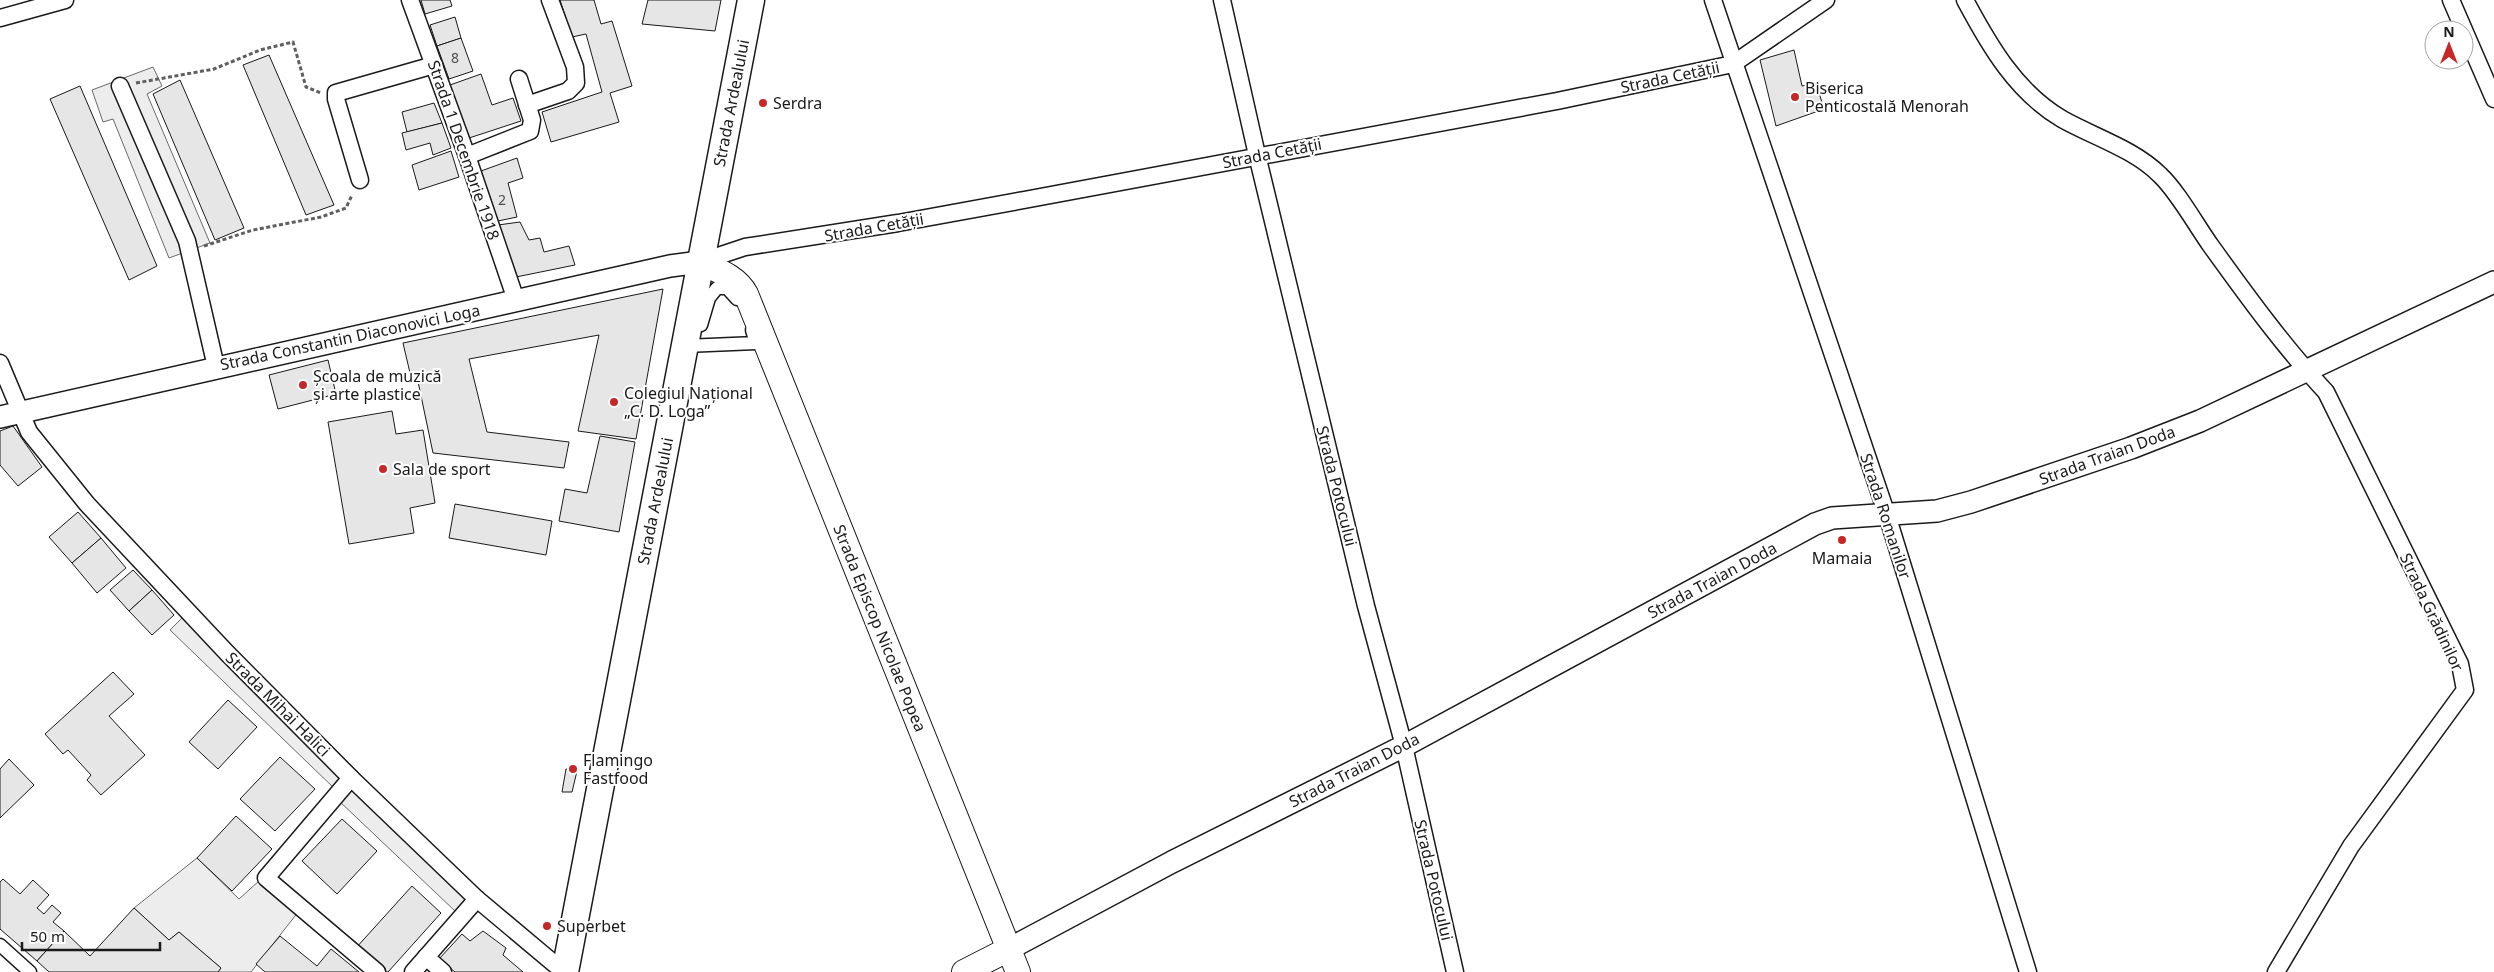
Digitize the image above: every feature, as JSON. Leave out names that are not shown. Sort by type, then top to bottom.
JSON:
[{"type":"main road","name":"Strada Ardealului","points":[[565,972],[690,346],[700,262],[751,0]]},
{"type":"main road","name":"Strada Episcop Nicolae Popea","points":[[700,262],[719,270],[741,285],[760,342],[1018,972]]},
{"type":"main road","name":"Strada Traian Doda","points":[[964,972],[1009,948]]},
{"type":"street","points":[[0,18],[65,0]]},
{"type":"street","name":"Strada 1 Decembrie 1918","points":[[410,0],[467,156],[516,300]]},
{"type":"street","points":[[527,104],[568,91],[576,83],[575,67],[550,0]]},
{"type":"street","name":"Strada Potocului","points":[[1222,0],[1257,155],[1366,606],[1404,746],[1455,972]]},
{"type":"street","name":"Strada Romanilor","points":[[1713,0],[1733,64],[1745,90],[1887,515],[2028,972]]},
{"type":"street","name":"Strada Cetății","points":[[700,262],[746,247],[898,223],[1257,155],[1557,101],[1733,64],[1826,0]]},
{"type":"street","name":"Strada Grădinilor","points":[[1964,0],[1982,32],[2018,83],[2038,103],[2061,118],[2143,160],[2162,176],[2223,263],[2305,370],[2326,392],[2460,664],[2465,690],[2351,846],[2276,972]]},
{"type":"street","points":[[2451,0],[2494,99]]},
{"type":"street","points":[[360,180],[336,99],[336,93],[341,90],[434,65]]},
{"type":"street","points":[[467,156],[530,131],[532,120],[519,79]]},
{"type":"street","points":[[120,86],[189,251],[216,367]]},
{"type":"street","name":"Strada Constantin Diaconovici Loga","points":[[10,414],[516,300],[662,268],[700,262]]},
{"type":"street","name":"Strada Traian Doda","points":[[1009,948],[1172,862],[1404,746],[1815,524],[1832,518],[1937,511],[1971,502],[2131,448],[2200,421],[2494,282]]},
{"type":"street","points":[[717,288],[727,288],[735,296],[745,311],[760,342],[690,346],[709,298],[717,288]]},
{"type":"street","name":"Strada Mihai Halici","points":[[0,363],[10,414],[29,432],[87,504],[227,653],[352,778],[477,899],[565,972]]},
{"type":"street","points":[[352,778],[266,878],[377,972]]},
{"type":"street","points":[[413,972],[477,899]]},
{"type":"street","points":[[0,945],[30,972]]},
{"type":"street","points":[[426,957],[443,972]]},
{"type":"path","points":[[120,86],[214,69],[260,50],[293,42],[306,87],[336,99]]},
{"type":"path","points":[[189,251],[253,230],[321,217],[346,208],[360,180]]},
{"type":"shaded area","points":[[153,67],[162,86],[147,94],[210,243],[169,258],[113,119],[103,122],[92,90]]},
{"type":"shaded area","points":[[182,618],[347,778],[336,790],[170,630]]},
{"type":"shaded area","points":[[350,788],[466,899],[455,911],[338,800]]},
{"type":"shaded area","points":[[197,858],[239,899],[260,880],[299,911],[251,972],[218,972],[221,968],[179,932],[169,940],[134,908]]},
{"type":"building","points":[[421,0],[450,0],[452,6],[425,14]]},
{"type":"building","points":[[560,0],[594,0],[601,24],[612,21],[632,86],[610,93],[619,122],[551,142],[542,112],[602,92],[586,34],[572,37]]},
{"type":"building","points":[[648,0],[721,0],[715,31],[642,24]]},
{"type":"building","points":[[455,17],[461,38],[437,46],[430,25]]},
{"type":"building","points":[[461,38],[473,71],[449,79],[437,46]]},
{"type":"building","name":"Biserica Penticostală Menorah","points":[[1794,50],[1802,86],[1816,83],[1824,109],[1776,126],[1760,60]]},
{"type":"building","points":[[269,55],[334,205],[306,215],[243,65]]},
{"type":"building","points":[[481,74],[492,105],[513,98],[521,121],[466,139],[450,85]]},
{"type":"building","points":[[180,80],[244,228],[215,240],[153,94]]},
{"type":"building","points":[[80,86],[157,266],[129,280],[50,99]]},
{"type":"building","points":[[434,103],[442,123],[407,132],[402,112]]},
{"type":"building","points":[[442,123],[451,148],[433,155],[430,143],[406,150],[402,133]]},
{"type":"building","points":[[451,151],[459,177],[419,190],[412,165]]},
{"type":"building","points":[[517,158],[523,178],[508,183],[517,217],[498,221],[481,171]]},
{"type":"building","points":[[520,222],[529,240],[540,238],[544,252],[569,246],[575,265],[516,277],[498,225]]},
{"type":"building","name":"Colegiul Național „C. D. Loga”","points":[[663,289],[636,439],[578,431],[599,335],[469,359],[487,432],[569,442],[564,468],[433,453],[416,372],[410,373],[403,343]]},
{"type":"building","name":"Școala de muzică și arte plastice","points":[[328,360],[336,394],[278,409],[269,375]]},
{"type":"building","name":"Sala de sport","points":[[392,411],[396,434],[423,430],[435,503],[410,508],[414,533],[349,544],[328,422]]},
{"type":"building","points":[[13,426],[42,467],[18,486],[0,465],[0,431]]},
{"type":"building","points":[[600,436],[635,442],[619,532],[559,521],[565,489],[587,493]]},
{"type":"building","points":[[455,504],[552,521],[546,555],[449,538]]},
{"type":"building","points":[[78,512],[101,538],[72,563],[49,537]]},
{"type":"building","points":[[101,538],[126,568],[97,593],[72,563]]},
{"type":"building","points":[[133,570],[152,590],[129,611],[110,590]]},
{"type":"building","points":[[152,590],[174,615],[152,635],[129,611]]},
{"type":"building","points":[[113,672],[134,694],[109,716],[145,755],[101,795],[87,780],[91,775],[68,750],[63,754],[45,734]]},
{"type":"building","points":[[228,700],[257,727],[218,769],[189,742]]},
{"type":"building","points":[[280,757],[315,789],[275,831],[240,799]]},
{"type":"building","points":[[9,759],[34,785],[0,818],[0,769]]},
{"type":"building","points":[[566,769],[577,771],[572,792],[562,792]]},
{"type":"building","points":[[236,816],[272,849],[232,891],[197,858]]},
{"type":"building","points":[[342,819],[377,851],[337,894],[302,861]]},
{"type":"building","points":[[3,879],[20,894],[33,880],[49,895],[37,908],[44,914],[52,905],[61,913],[53,922],[64,931],[37,961],[0,929],[0,882]]},
{"type":"building","points":[[412,886],[441,913],[388,972],[380,972],[355,949]]},
{"type":"building","points":[[134,908],[169,940],[179,932],[221,968],[218,972],[49,972],[37,961],[64,931],[90,956]]},
{"type":"building","points":[[483,931],[506,948],[503,955],[523,972],[455,972],[439,959],[462,934],[470,941]]},
{"type":"building","points":[[280,936],[317,966],[331,949],[359,972],[265,972],[256,964]]},
{"type":"place","name":"Biserica Penticostală Menorah","points":[[1795,97]]},
{"type":"place","name":"Serdra","points":[[763,103]]},
{"type":"place","name":"Școala de muzică și arte plastice","points":[[303,385]]},
{"type":"place","name":"Colegiul Național „C. D. Loga”","points":[[614,402]]},
{"type":"place","name":"Sala de sport","points":[[383,469]]},
{"type":"place","name":"Mamaia","points":[[1842,540]]},
{"type":"place","name":"Flamingo Fastfood","points":[[573,769]]},
{"type":"place","name":"Superbet","points":[[547,926]]}]
